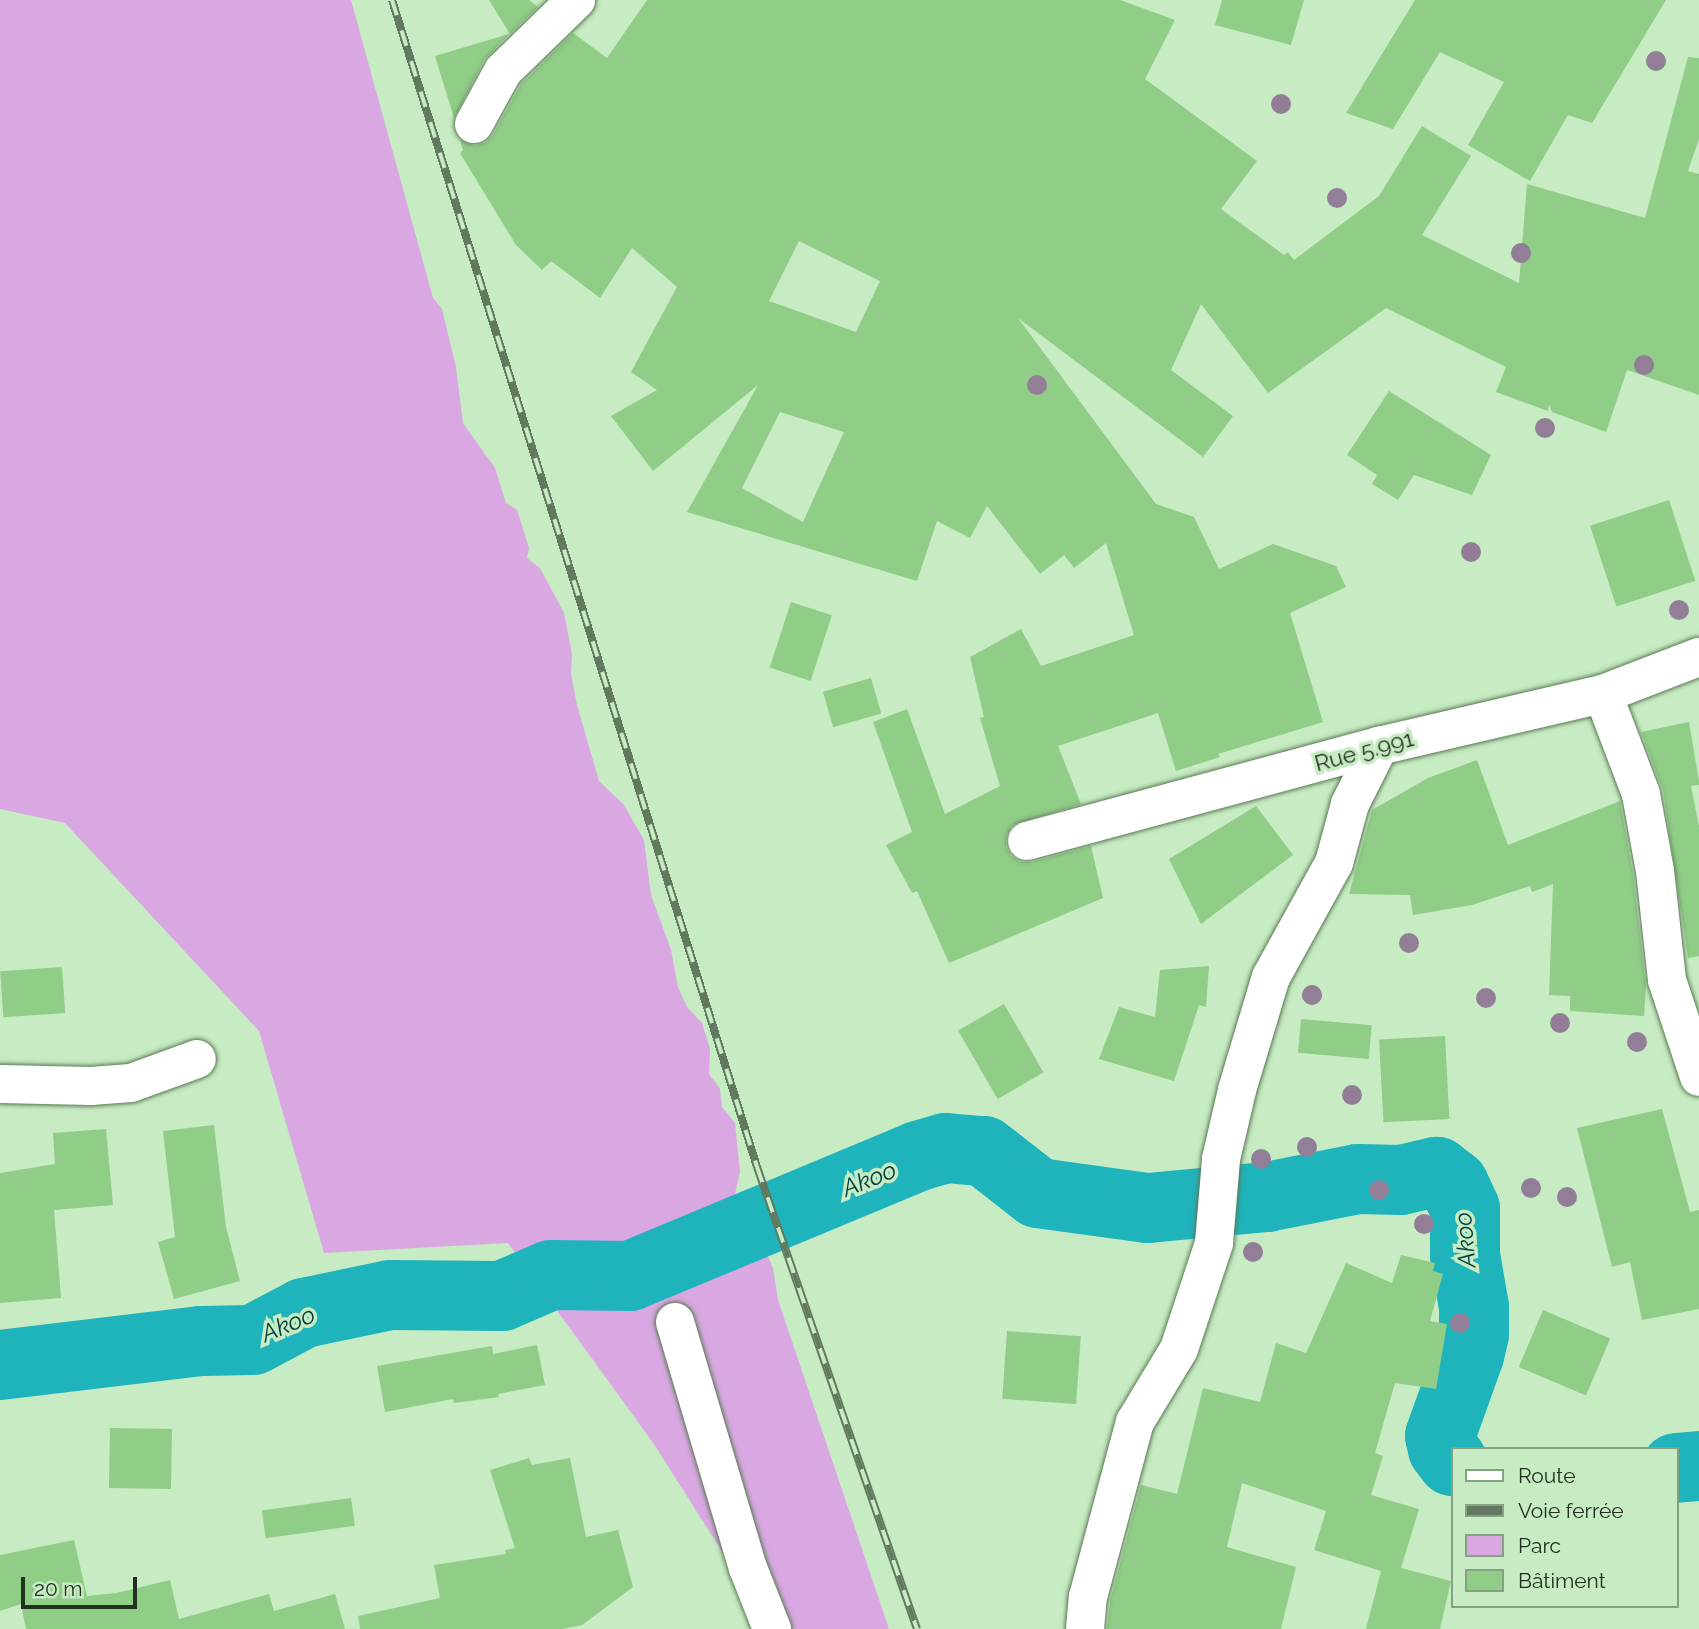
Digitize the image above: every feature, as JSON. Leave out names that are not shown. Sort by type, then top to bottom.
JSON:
[{"type":"street","points":[[474,124],[503,71],[576,0]]},
{"type":"street","name":"Rue 5.991","points":[[1027,841],[1379,746],[1603,694],[1699,657]]},
{"type":"street","points":[[1603,694],[1641,794],[1655,872],[1667,979],[1699,1077]]},
{"type":"street","points":[[1085,1629],[1088,1597],[1135,1422],[1179,1349],[1214,1243],[1221,1159],[1237,1090],[1272,977],[1335,863],[1350,804],[1379,746]]},
{"type":"street","points":[[0,1084],[91,1086],[131,1083],[197,1059]]},
{"type":"street","points":[[675,1322],[748,1567],[772,1629]]},
{"type":"green space","points":[[0,0],[351,0],[433,298],[442,309],[456,367],[463,423],[495,468],[506,503],[517,510],[529,548],[527,558],[540,568],[564,613],[572,654],[571,674],[577,705],[599,781],[624,805],[644,840],[651,895],[671,950],[678,987],[687,1007],[702,1023],[710,1049],[709,1074],[720,1089],[722,1107],[735,1123],[740,1172],[735,1194],[746,1206],[773,1268],[778,1300],[889,1629],[771,1629],[654,1444],[508,1243],[324,1253],[259,1031],[65,823],[0,809]]},
{"type":"building","points":[[489,0],[529,0],[538,7],[510,34]]},
{"type":"building","points":[[647,0],[1120,0],[1175,20],[1145,79],[1257,161],[1221,209],[1284,255],[1288,252],[1294,260],[1379,196],[1422,126],[1471,156],[1422,235],[1519,283],[1527,184],[1645,218],[1688,57],[1699,58],[1699,139],[1688,171],[1699,174],[1699,395],[1627,370],[1606,432],[1552,412],[1549,404],[1548,411],[1496,392],[1506,367],[1386,308],[1268,393],[1201,304],[1171,370],[1233,416],[1203,457],[1018,318],[1156,504],[1194,517],[1219,569],[1273,544],[1336,566],[1346,587],[1290,613],[1323,722],[1218,754],[1220,757],[1176,771],[1158,713],[1058,746],[1081,804],[1012,825],[1006,836],[1006,847],[1011,856],[1021,862],[1032,862],[1091,846],[1103,898],[949,963],[917,891],[912,893],[886,845],[912,832],[873,722],[907,709],[945,814],[1000,786],[980,718],[984,717],[970,657],[1021,629],[1041,666],[1134,635],[1106,543],[1074,568],[1064,555],[1040,574],[987,506],[970,538],[937,521],[917,581],[687,512],[758,385],[653,471],[611,416],[657,390],[631,372],[677,287],[632,248],[600,298],[551,261],[542,270],[516,245],[460,153],[463,150],[460,140],[475,146],[486,142],[493,135],[521,84],[573,33],[607,58]],"holes":[[[799,241],[880,281],[856,332],[769,301]],[[780,412],[844,432],[803,522],[742,488]]]},
{"type":"building","points":[[1222,0],[1304,0],[1291,45],[1215,25]]},
{"type":"building","points":[[1415,0],[1666,0],[1592,123],[1568,115],[1530,181],[1468,145],[1504,82],[1440,52],[1393,129],[1346,113]]},
{"type":"building","points":[[509,34],[484,60],[454,118],[435,56]]},
{"type":"building","points":[[1389,391],[1491,455],[1472,495],[1414,475],[1398,500],[1372,484],[1377,475],[1347,455]]},
{"type":"building","points":[[1669,500],[1695,581],[1616,606],[1590,526]]},
{"type":"building","points":[[791,602],[832,615],[811,681],[770,668]]},
{"type":"building","points":[[871,678],[881,714],[833,727],[823,692]]},
{"type":"building","points":[[1689,722],[1699,781],[1699,785],[1691,786],[1699,826],[1699,956],[1688,958],[1663,790],[1641,732]]},
{"type":"building","points":[[1477,760],[1508,845],[1620,801],[1633,874],[1646,987],[1644,1016],[1570,1011],[1570,996],[1549,995],[1553,884],[1532,892],[1530,886],[1472,905],[1413,915],[1410,895],[1349,894],[1372,810],[1428,778]]},
{"type":"building","points":[[1256,806],[1293,855],[1201,924],[1169,859]]},
{"type":"building","points":[[1209,966],[1206,1007],[1199,1005],[1174,1081],[1099,1059],[1119,1007],[1155,1017],[1160,970]]},
{"type":"building","points":[[62,967],[65,1013],[3,1017],[0,971]]},
{"type":"building","points":[[1004,1004],[1044,1072],[998,1099],[958,1030]]},
{"type":"building","points":[[1301,1019],[1372,1025],[1369,1059],[1298,1053]]},
{"type":"building","points":[[1445,1036],[1449,1119],[1383,1122],[1379,1039]]},
{"type":"building","points":[[1662,1109],[1690,1212],[1699,1210],[1699,1309],[1642,1320],[1630,1262],[1612,1267],[1577,1128]]},
{"type":"building","points":[[214,1125],[226,1227],[240,1281],[174,1299],[158,1242],[175,1237],[163,1131]]},
{"type":"building","points":[[106,1129],[113,1205],[54,1210],[61,1298],[0,1303],[0,1173],[55,1164],[53,1133]]},
{"type":"building","points":[[1401,1255],[1435,1263],[1433,1271],[1443,1274],[1430,1321],[1447,1324],[1436,1389],[1395,1383],[1375,1453],[1383,1456],[1371,1495],[1419,1509],[1401,1568],[1450,1581],[1440,1629],[1366,1629],[1381,1571],[1314,1550],[1326,1511],[1242,1483],[1227,1547],[1296,1567],[1281,1629],[1107,1629],[1110,1601],[1141,1485],[1177,1494],[1203,1388],[1260,1402],[1276,1343],[1306,1353],[1346,1263],[1392,1283]]},
{"type":"building","points":[[1543,1310],[1610,1339],[1586,1396],[1519,1367]]},
{"type":"building","points":[[1007,1331],[1081,1336],[1076,1404],[1002,1399]]},
{"type":"building","points":[[537,1345],[545,1385],[498,1394],[499,1397],[454,1403],[453,1399],[385,1412],[377,1366],[492,1346],[493,1354]]},
{"type":"building","points":[[110,1428],[172,1429],[171,1489],[109,1488]]},
{"type":"building","points":[[529,1458],[532,1465],[570,1458],[586,1537],[618,1530],[633,1587],[582,1625],[562,1629],[360,1629],[358,1616],[440,1598],[434,1565],[506,1554],[505,1550],[515,1548],[490,1470]]},
{"type":"building","points":[[351,1498],[355,1526],[266,1538],[262,1511]]},
{"type":"building","points":[[74,1540],[87,1596],[116,1593],[170,1580],[179,1619],[269,1594],[274,1611],[335,1594],[345,1629],[26,1629],[21,1604],[0,1611],[0,1555]]},
{"type":"waterway","name":"Akoo","points":[[0,1365],[201,1341],[253,1340],[304,1313],[390,1295],[502,1296],[551,1275],[630,1276],[918,1156],[946,1148],[984,1151],[1038,1193],[1148,1208],[1267,1197],[1358,1179],[1401,1180],[1437,1172],[1454,1185],[1465,1209],[1465,1255],[1474,1307],[1474,1334],[1469,1355],[1440,1436],[1443,1449],[1450,1458]]},
{"type":"waterway","name":"Akoo","points":[[1678,1468],[1699,1466]]},
{"type":"railway","points":[[392,0],[757,1167],[917,1629]]}]
